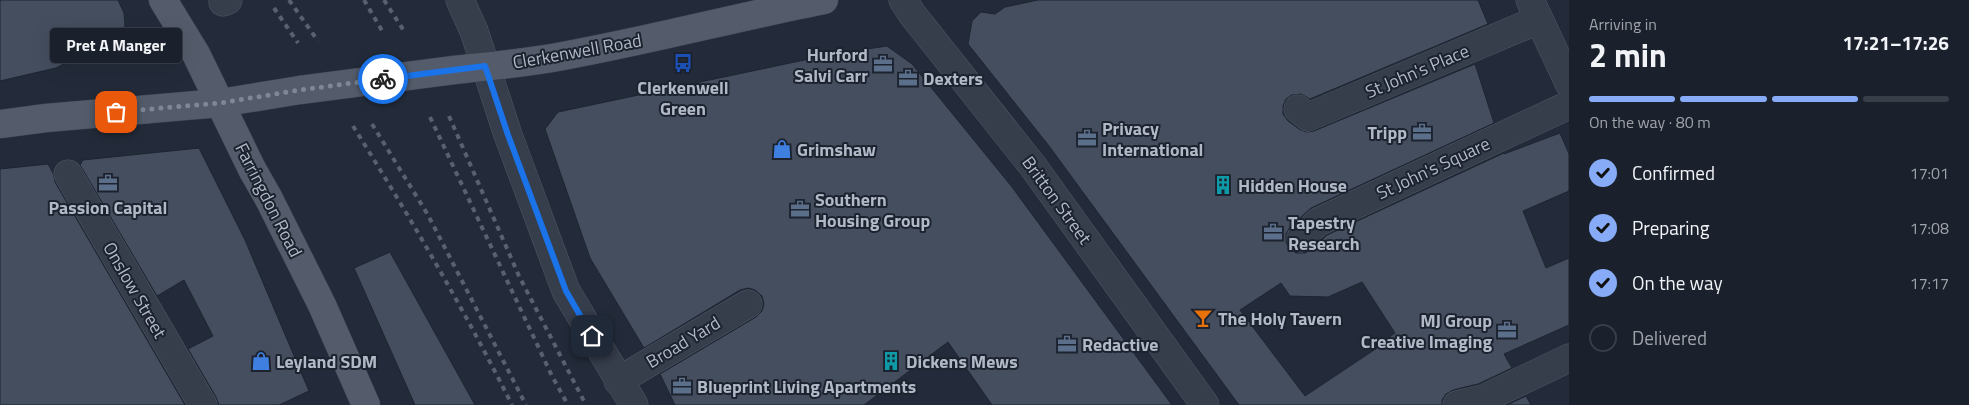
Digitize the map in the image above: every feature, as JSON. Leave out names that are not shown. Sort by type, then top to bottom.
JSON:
[{"type":"main road","name":"Farringdon Road","points":[[163,0],[196,54],[322,305],[363,404]]},
{"type":"main road","name":"Clerkenwell Road","points":[[0,124],[46,118],[220,103],[577,53],[824,0]]},
{"type":"street","points":[[460,0],[474,31],[508,135],[566,291],[634,405]]},
{"type":"street","name":"Britton Street","points":[[903,0],[912,14],[1032,165],[1205,405]]},
{"type":"street","points":[[1534,10],[1569,83]]},
{"type":"street","name":"St John's Place","points":[[1298,109],[1308,117],[1534,10]]},
{"type":"street","name":"St John's Square","points":[[1301,238],[1318,222],[1569,105]]},
{"type":"street","name":"Onslow Street","points":[[68,174],[202,405]]},
{"type":"street","name":"Broad Yard","points":[[618,381],[748,304]]},
{"type":"street","points":[[1457,405],[1483,399],[1569,358]]},
{"type":"building","points":[[0,0],[118,0],[124,13],[125,26],[121,34],[56,68],[0,81]]},
{"type":"building","points":[[1038,0],[1478,0],[1488,24],[1310,99],[1301,94],[1292,95],[1286,99],[1283,106],[1283,114],[1288,121],[1299,129],[1306,132],[1314,131],[1475,64],[1494,123],[1311,208],[1290,227],[1286,234],[1286,242],[1289,248],[1296,253],[1305,253],[1327,235],[1504,153],[1560,133],[1569,154],[1569,191],[1523,211],[1546,268],[1569,258],[1569,325],[1504,354],[1512,368],[1478,384],[1453,390],[1446,394],[1442,400],[1442,405],[1239,405],[1049,146],[968,44],[972,21],[981,12],[995,14],[1005,7]],"holes":[[[1362,282],[1395,333],[1377,346],[1377,348],[1305,396],[1240,310],[1281,283],[1290,296],[1328,297]]]},
{"type":"building","points":[[887,46],[912,64],[1012,187],[1172,405],[992,405],[948,342],[864,405],[675,405],[660,374],[756,317],[762,311],[764,304],[762,296],[755,290],[748,288],[740,290],[644,348],[590,258],[545,129],[558,112],[828,55]]},
{"type":"building","points":[[199,148],[245,240],[309,391],[279,405],[219,405],[188,349],[213,336],[184,280],[157,296],[80,165],[83,160]]},
{"type":"building","points":[[48,164],[55,182],[185,405],[0,405],[0,169]]},
{"type":"building","points":[[390,252],[475,405],[415,405],[354,268]]},
{"type":"building","points":[[1526,396],[1531,405],[1507,405]]},
{"type":"railway","points":[[289,0],[318,41]]},
{"type":"railway","points":[[364,0],[384,34]]},
{"type":"railway","points":[[384,0],[404,31]]},
{"type":"railway","points":[[274,8],[298,43]]},
{"type":"railway","points":[[449,116],[519,276],[586,405]]},
{"type":"railway","points":[[430,117],[552,376],[568,405]]},
{"type":"railway","points":[[372,124],[428,215],[526,405]]},
{"type":"railway","points":[[353,126],[436,264],[512,405]]},
{"type":"way so far","points":[[116,112],[220,103],[383,79]]},
{"type":"place","name":"Clerkenwell Green","points":[[683,63]]},
{"type":"place","name":"Hurford Salvi Carr","points":[[883,64]]},
{"type":"place","name":"Dexters","points":[[908,78]]},
{"type":"place","name":"Pret A Manger","points":[[116,112]]},
{"type":"place","name":"Tripp","points":[[1422,132]]},
{"type":"place","name":"Privacy International","points":[[1087,138]]},
{"type":"place","name":"Grimshaw","points":[[782,149]]},
{"type":"place","name":"Passion Capital","points":[[108,183]]},
{"type":"place","name":"Hidden House","points":[[1223,185]]},
{"type":"place","name":"Southern Housing Group","points":[[800,209]]},
{"type":"place","name":"Tapestry Research","points":[[1273,232]]},
{"type":"place","name":"The Holy Tavern","points":[[1203,318]]},
{"type":"place","name":"MJ Group Creative Imaging","points":[[1507,330]]},
{"type":"place","name":"Redactive","points":[[1067,344]]},
{"type":"place","name":"Leyland SDM","points":[[261,361]]},
{"type":"place","name":"Dickens Mews","points":[[891,361]]},
{"type":"place","name":"Blueprint Living Apartments","points":[[682,386]]},
{"type":"route","points":[[383,79],[485,66],[508,135],[566,291],[592,336]]}]
